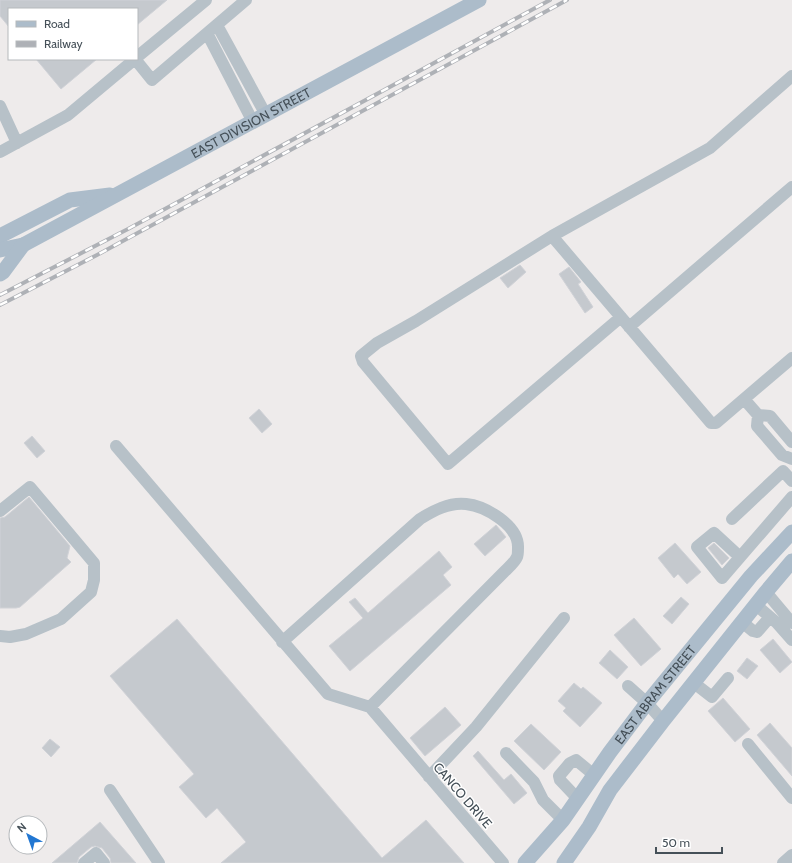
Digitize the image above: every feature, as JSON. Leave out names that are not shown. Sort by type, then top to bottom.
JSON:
[{"type":"main road","name":"EAST DIVISION STREET","points":[[0,250],[23,245],[479,0]]},
{"type":"main road","points":[[0,236],[70,200],[119,194]]},
{"type":"main road","name":"EAST DIVISION STREET","points":[[0,274],[23,245]]},
{"type":"main road","name":"EAST ABRAM STREET","points":[[525,863],[562,820],[647,703],[751,576],[792,532]]},
{"type":"main road","points":[[770,587],[792,551]]},
{"type":"main road","name":"EAST ABRAM STREET","points":[[564,863],[589,827],[610,790],[663,721],[792,561]]},
{"type":"street","points":[[138,56],[206,0]]},
{"type":"street","points":[[137,60],[152,80],[246,0]]},
{"type":"street","points":[[212,29],[266,115]]},
{"type":"street","points":[[212,29],[252,122]]},
{"type":"street","points":[[0,152],[68,115],[134,60]]},
{"type":"street","points":[[621,317],[448,464],[363,362],[361,356],[377,343],[416,321],[552,236],[710,148],[792,76]]},
{"type":"street","points":[[0,106],[17,142]]},
{"type":"street","points":[[629,327],[792,187]]},
{"type":"street","points":[[552,236],[711,423],[716,423],[792,358]]},
{"type":"street","points":[[744,399],[758,415],[770,416],[792,442]]},
{"type":"street","points":[[758,415],[757,426],[782,455],[792,459]]},
{"type":"street","points":[[116,446],[282,642],[328,694],[370,707],[505,571],[518,556],[518,544],[515,534],[507,524],[494,514],[479,508],[465,504],[448,506],[434,510],[420,520],[282,642]]},
{"type":"street","points":[[732,519],[782,471],[792,481]]},
{"type":"street","points":[[0,511],[30,487],[94,564],[94,580],[91,592],[61,619],[26,634],[10,637],[0,636]]},
{"type":"street","points":[[740,558],[792,497]]},
{"type":"street","points":[[770,587],[792,623]]},
{"type":"street","points":[[756,605],[777,623],[792,640]]},
{"type":"street","points":[[742,622],[753,631],[758,632],[770,617]]},
{"type":"street","points":[[429,777],[476,727],[564,618]]},
{"type":"street","points":[[694,683],[708,701],[728,678]]},
{"type":"street","points":[[628,686],[647,703],[663,721]]},
{"type":"street","name":"CANCO DRIVE","points":[[370,707],[503,863]]},
{"type":"street","points":[[748,744],[792,798]]},
{"type":"street","points":[[506,753],[534,782],[543,800],[562,820]]},
{"type":"street","points":[[577,798],[560,780],[559,776],[570,763],[576,760],[594,775]]},
{"type":"street","points":[[110,790],[159,863]]},
{"type":"street","points":[[84,863],[96,853],[104,863]]},
{"type":"street","points":[[783,863],[792,855]]},
{"type":"building","points":[[0,0],[167,0],[138,24],[138,8],[8,8],[8,26],[0,16]]},
{"type":"building","points":[[37,60],[96,60],[61,89]]},
{"type":"building","points":[[520,265],[526,272],[508,288],[500,278]]},
{"type":"building","points":[[569,267],[581,282],[578,284],[593,307],[585,313],[559,274]]},
{"type":"building","points":[[259,409],[272,424],[262,433],[249,418]]},
{"type":"building","points":[[32,436],[45,451],[37,458],[24,443]]},
{"type":"building","points":[[29,497],[70,546],[67,558],[71,562],[20,607],[0,608],[0,518],[5,517]]},
{"type":"building","points":[[496,525],[506,537],[485,556],[474,544]]},
{"type":"building","points":[[675,543],[701,572],[687,584],[678,574],[674,578],[658,558]]},
{"type":"building","points":[[714,543],[729,558],[722,565],[708,548]]},
{"type":"building","points":[[439,551],[452,567],[443,575],[451,585],[350,671],[329,646],[363,618],[349,602],[355,598],[368,613]]},
{"type":"building","points":[[681,597],[689,604],[672,624],[663,616]]},
{"type":"building","points":[[634,618],[661,649],[641,666],[614,635]]},
{"type":"building","points":[[177,619],[382,858],[426,820],[464,863],[221,863],[246,842],[217,808],[206,818],[179,787],[194,774],[110,676]]},
{"type":"building","points":[[773,639],[792,662],[780,673],[760,650]]},
{"type":"building","points":[[610,650],[628,667],[617,679],[599,663]]},
{"type":"building","points":[[747,658],[758,666],[747,679],[737,671]]},
{"type":"building","points":[[574,683],[581,689],[583,687],[602,703],[580,727],[563,711],[566,708],[558,701]]},
{"type":"building","points":[[723,698],[750,729],[735,742],[708,711]]},
{"type":"building","points":[[445,707],[461,725],[425,756],[410,738]]},
{"type":"building","points":[[770,723],[792,748],[792,776],[757,735]]},
{"type":"building","points":[[531,724],[561,752],[544,770],[514,741]]},
{"type":"building","points":[[50,739],[60,747],[51,757],[42,748]]},
{"type":"building","points":[[478,751],[504,780],[511,774],[527,793],[514,804],[473,756]]},
{"type":"building","points":[[100,822],[136,863],[111,863],[110,858],[102,848],[95,846],[91,847],[79,857],[77,863],[52,863]]},
{"type":"railway","points":[[0,295],[128,229],[550,0]]},
{"type":"railway","points":[[0,305],[97,255],[567,0]]}]
